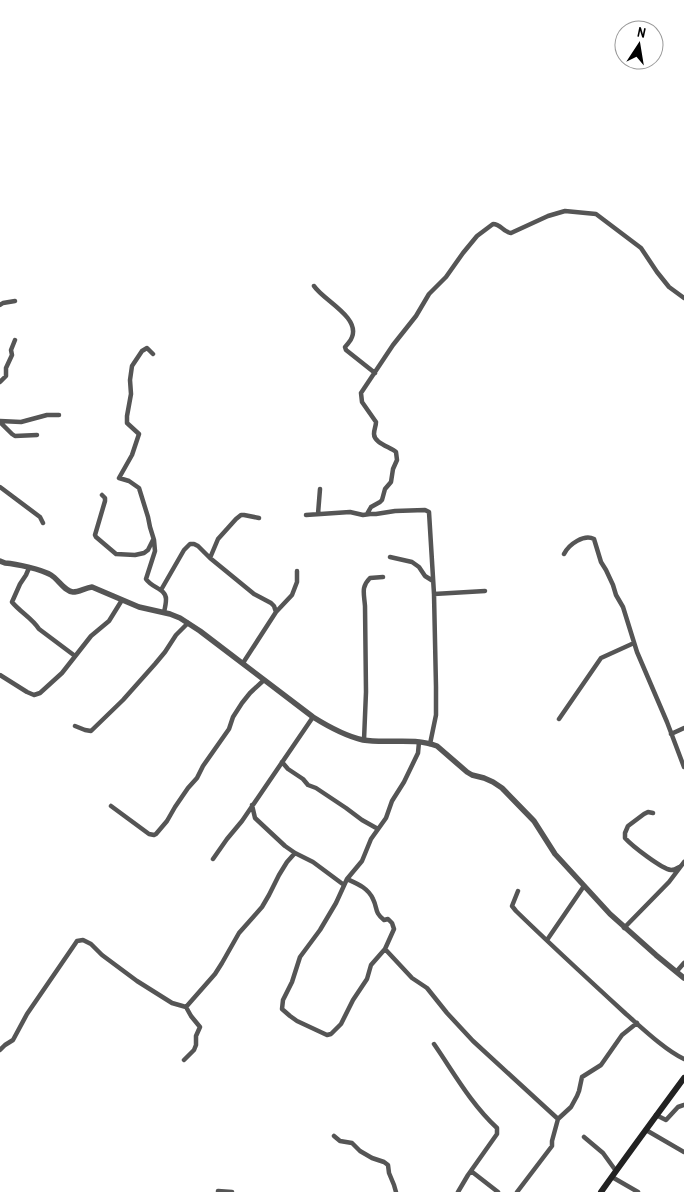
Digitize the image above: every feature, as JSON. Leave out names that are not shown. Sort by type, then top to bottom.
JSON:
[{"type":"main road","points":[[601,1192],[684,1078]]},
{"type":"street","points":[[367,514],[371,507],[382,500],[385,489],[391,482],[397,457],[396,452],[376,439],[374,434],[377,424],[361,399],[361,393],[393,345],[416,316],[429,294],[446,276],[477,236],[493,224],[499,225],[505,232],[511,233],[548,216],[565,211],[596,214],[641,248],[669,287],[684,298]]},
{"type":"street","points":[[314,286],[325,299],[342,312],[353,328],[351,340],[345,347],[346,350],[375,372]]},
{"type":"street","points":[[0,305],[15,301]]},
{"type":"street","points":[[0,382],[6,376],[6,368],[12,355],[11,350],[15,340]]},
{"type":"street","points":[[152,354],[147,348],[142,351],[132,366],[127,423],[140,434],[132,455],[119,478],[139,488],[154,540],[154,557],[146,579],[152,586],[161,590],[166,597],[164,612]]},
{"type":"street","points":[[0,422],[21,422],[47,415],[59,415]]},
{"type":"street","points":[[0,422],[15,436],[37,435]]},
{"type":"street","points":[[0,486],[44,523]]},
{"type":"street","points":[[318,514],[320,489]]},
{"type":"street","points":[[102,495],[105,501],[95,535],[98,539],[116,554],[129,555],[144,553],[154,540]]},
{"type":"street","points":[[306,515],[350,512],[363,515],[425,510],[429,512],[434,594],[436,715],[430,744]]},
{"type":"street","points":[[210,558],[218,539],[236,519],[241,515],[259,518]]},
{"type":"street","points":[[564,554],[568,548],[583,538],[590,537],[594,540],[601,562],[623,607],[634,643],[684,767]]},
{"type":"street","points":[[161,590],[187,546],[194,544],[254,594],[272,603],[276,612]]},
{"type":"street","points":[[390,557],[414,563],[425,576],[433,581]]},
{"type":"street","points":[[2,564],[37,569],[51,575],[68,590],[77,591],[92,587],[122,600],[170,614],[200,631],[313,717],[348,736],[364,740],[419,742],[441,748],[467,772],[493,782],[502,788],[534,821],[555,854],[624,928],[684,978]]},
{"type":"street","points":[[29,568],[12,602],[39,629],[75,656]]},
{"type":"street","points":[[243,663],[276,612],[292,595],[297,582],[298,571]]},
{"type":"street","points":[[364,740],[366,692],[364,584],[370,578],[383,577]]},
{"type":"street","points":[[434,594],[485,591]]},
{"type":"street","points":[[0,675],[27,692],[37,694],[43,692],[62,673],[91,636],[109,620],[122,600]]},
{"type":"street","points":[[75,726],[91,731],[97,726],[156,664],[176,635],[188,624]]},
{"type":"street","points":[[559,719],[601,658],[634,643]]},
{"type":"street","points":[[111,806],[149,834],[156,834],[197,778],[203,766],[229,729],[233,717],[242,703],[264,680]]},
{"type":"street","points":[[213,859],[242,821],[313,717]]},
{"type":"street","points":[[671,734],[684,728]]},
{"type":"street","points":[[347,879],[364,886],[372,896],[376,913],[384,920],[388,919],[394,929],[385,949],[371,965],[367,979],[353,1000],[341,1024],[331,1034],[324,1034],[290,1016],[282,1009],[283,1000],[292,982],[300,957],[320,930],[339,898],[347,879],[362,861],[370,839],[386,818],[392,801],[418,753],[419,742]]},
{"type":"street","points":[[282,762],[308,785],[316,788],[378,829]]},
{"type":"street","points":[[252,806],[254,818],[285,846],[313,862],[344,885]]},
{"type":"street","points":[[653,813],[648,812],[644,814],[628,826],[624,836],[645,854],[667,868],[672,870],[682,865]]},
{"type":"street","points":[[186,1008],[215,974],[239,933],[262,907],[279,875],[295,853]]},
{"type":"street","points":[[624,928],[682,865]]},
{"type":"street","points":[[667,868],[672,878]]},
{"type":"street","points":[[547,940],[584,886]]},
{"type":"street","points":[[518,891],[512,904],[513,908],[592,984],[671,1052],[684,1059]]},
{"type":"street","points":[[0,1050],[13,1040],[27,1014],[75,944],[80,940],[86,941],[102,955],[172,1003],[186,1008],[200,1026],[194,1050],[184,1060]]},
{"type":"street","points":[[385,949],[412,978],[427,988],[473,1041],[558,1119]]},
{"type":"street","points":[[677,972],[684,963]]},
{"type":"street","points":[[517,1192],[552,1146],[558,1119],[574,1102],[582,1077],[601,1065],[622,1035],[637,1023]]},
{"type":"street","points":[[434,1044],[476,1105],[488,1120],[498,1128],[497,1134],[458,1192]]},
{"type":"street","points":[[656,1115],[666,1120],[678,1107],[684,1105]]},
{"type":"street","points":[[646,1130],[684,1152]]},
{"type":"street","points":[[334,1136],[340,1141],[352,1144],[372,1158],[388,1165],[396,1192]]},
{"type":"street","points":[[584,1137],[603,1153],[614,1174],[638,1192]]},
{"type":"street","points":[[471,1171],[498,1192]]},
{"type":"street","points":[[218,1191],[232,1192]]}]
